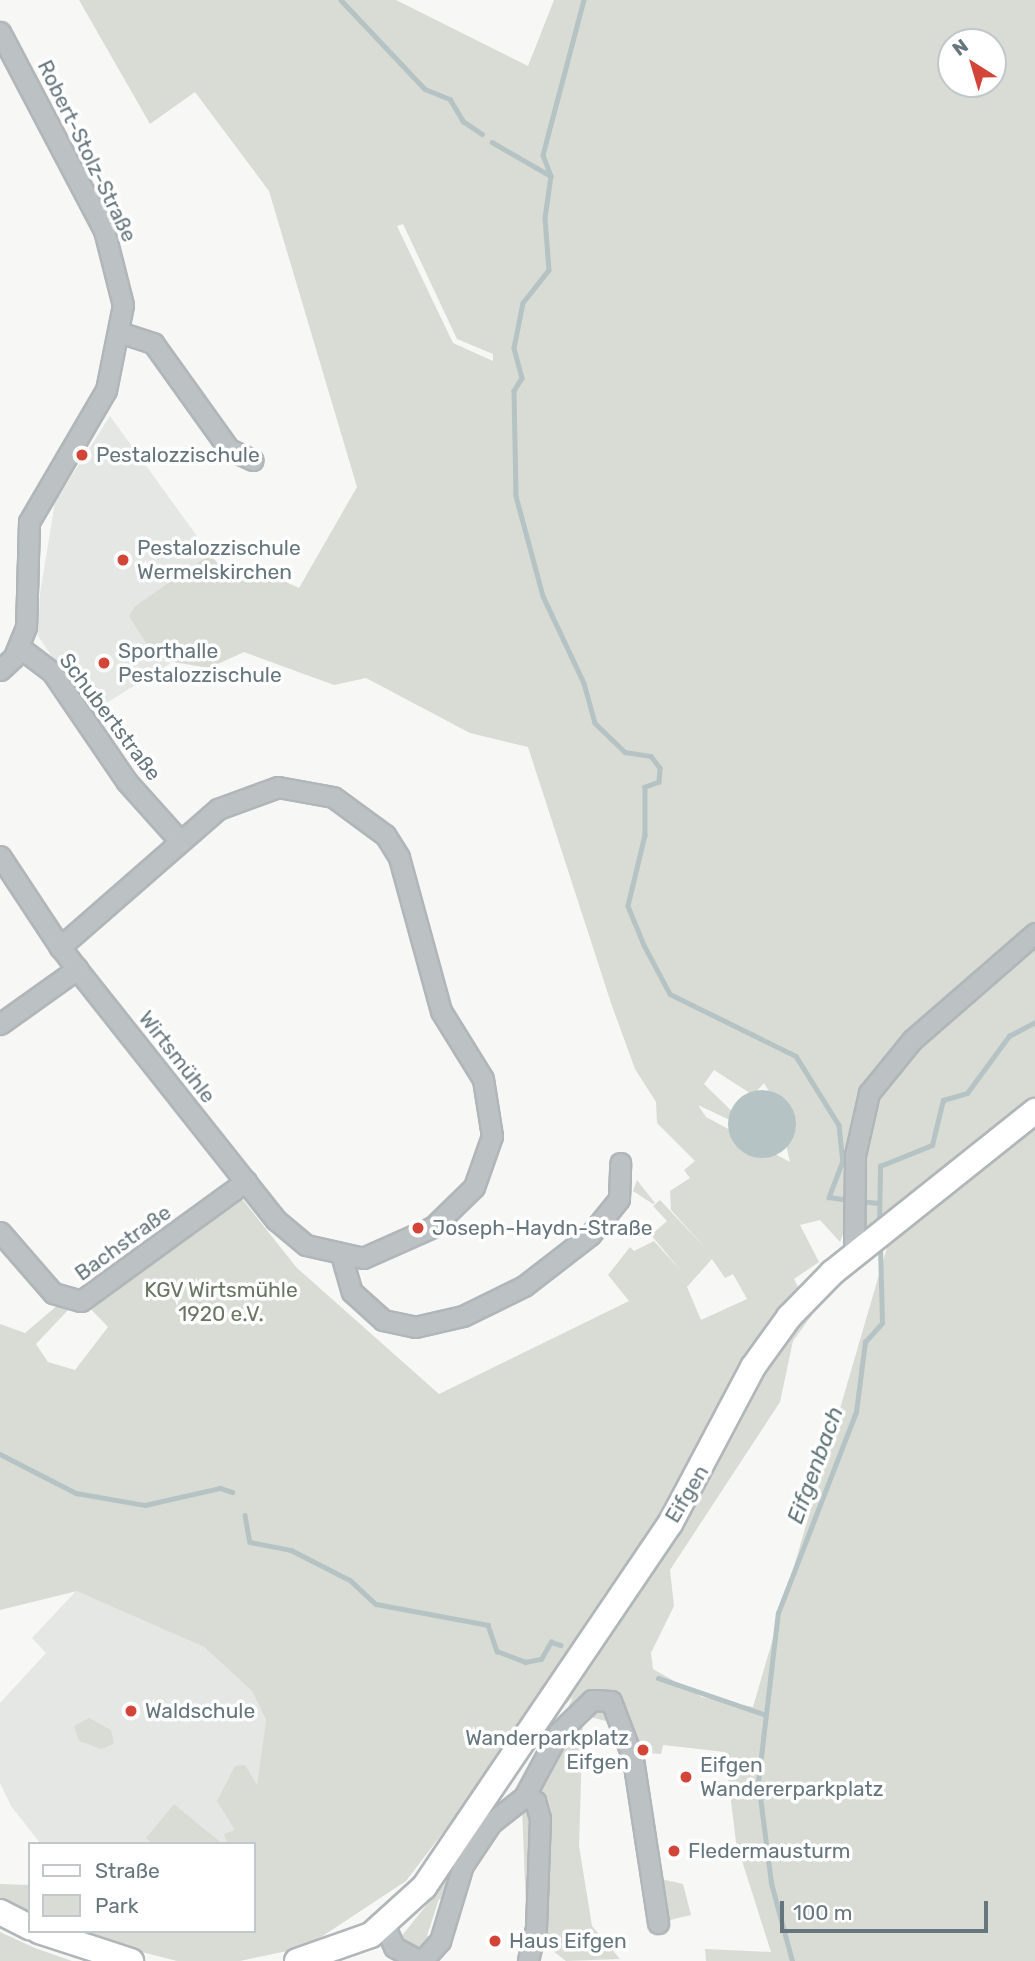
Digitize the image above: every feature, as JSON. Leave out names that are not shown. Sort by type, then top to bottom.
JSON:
[{"type":"main road","name":"Eifgen","points":[[299,1960],[383,1922],[438,1867],[670,1524],[767,1345],[807,1297],[1035,1111]]},
{"type":"main road","points":[[0,1912],[28,1926]]},
{"type":"main road","points":[[45,1933],[131,1961]]},
{"type":"street","name":"Robert-Stolz-Straße","points":[[0,32],[104,230],[121,285],[122,333],[106,390],[29,522],[27,616],[19,647]]},
{"type":"street","points":[[122,333],[153,344],[229,449],[253,460]]},
{"type":"street","points":[[0,670],[19,647]]},
{"type":"street","name":"Schubertstraße","points":[[19,647],[52,672],[127,782],[180,841]]},
{"type":"street","points":[[60,947],[180,841],[247,796],[278,787],[307,790],[334,797],[385,835],[404,868],[435,995],[483,1079],[492,1136],[474,1187],[445,1218],[401,1244],[342,1258],[352,1292],[383,1320],[415,1327],[453,1320],[524,1286],[590,1235],[619,1199],[620,1163]]},
{"type":"street","name":"Wirtsmühle","points":[[0,856],[60,947],[246,1181],[294,1236],[342,1258]]},
{"type":"street","points":[[858,1253],[855,1155],[869,1093],[912,1040],[1035,933]]},
{"type":"street","points":[[0,1024],[77,969]]},
{"type":"street","name":"Bachstraße","points":[[0,1231],[53,1293],[80,1301],[246,1181]]},
{"type":"street","points":[[383,1922],[394,1947],[421,1961],[440,1941],[460,1871],[491,1823],[524,1797],[559,1732],[592,1700],[611,1701],[633,1759],[658,1923]]},
{"type":"street","points":[[524,1797],[535,1801],[540,1818],[536,1928],[527,1961]]},
{"type":"shaded area","name":"Pestalozzischule Wermelskirchen","points":[[110,416],[210,554],[135,606],[156,659],[171,663],[90,713],[38,636],[40,594],[55,502]]},
{"type":"shaded area","points":[[769,1090],[790,1105],[796,1117],[794,1137],[786,1148],[769,1158],[755,1158],[738,1148],[730,1137],[728,1117],[738,1100],[749,1092]]},
{"type":"shaded area","name":"Waldschule","points":[[77,1590],[204,1647],[252,1691],[266,1720],[257,1786],[246,1828],[225,1834],[227,1842],[39,1842],[11,1806],[0,1783],[0,1703],[46,1653],[32,1638]]},
{"type":"green space","name":"KGV Wirtsmühle 1920 e.V.","points":[[79,0],[396,0],[528,66],[554,0],[1035,0],[1035,1103],[871,1230],[846,1227],[840,1242],[820,1220],[800,1225],[819,1262],[794,1279],[812,1315],[793,1341],[780,1402],[670,1570],[674,1606],[651,1653],[653,1669],[702,1697],[753,1707],[890,1237],[1035,1121],[1035,1961],[706,1961],[705,1949],[771,1952],[736,1842],[725,1752],[663,1745],[661,1754],[639,1752],[632,1728],[583,1715],[579,1846],[592,1926],[620,1959],[566,1961],[527,1931],[522,1808],[573,1697],[467,1801],[406,1881],[306,1947],[240,1961],[177,1961],[68,1933],[256,1933],[256,1842],[226,1842],[224,1834],[235,1830],[217,1801],[235,1766],[245,1765],[257,1785],[266,1720],[252,1691],[204,1647],[77,1591],[0,1610],[0,1324],[25,1333],[59,1304],[70,1308],[36,1344],[48,1362],[75,1370],[108,1327],[88,1306],[239,1195],[297,1268],[439,1394],[629,1301],[608,1275],[630,1247],[634,1251],[654,1241],[682,1272],[651,1235],[667,1221],[653,1206],[660,1200],[708,1251],[671,1210],[670,1191],[690,1178],[684,1170],[695,1161],[657,1123],[656,1102],[635,1069],[528,747],[470,733],[366,678],[334,685],[244,652],[209,668],[156,659],[129,616],[135,606],[210,554],[232,581],[275,577],[299,588],[357,487],[269,191],[195,92],[150,124]],"holes":[[[403,224],[457,339],[493,354],[493,361],[453,343],[397,226]],[[714,1070],[753,1095],[764,1083],[778,1107],[790,1162],[706,1117],[698,1105],[751,1130],[704,1084]],[[712,1259],[725,1278],[733,1274],[747,1299],[701,1320],[687,1287]]]},
{"type":"green space","points":[[637,1180],[655,1203],[633,1191]]},
{"type":"green space","points":[[89,1718],[111,1730],[114,1744],[101,1749],[79,1741],[74,1726]]},
{"type":"green space","points":[[174,1804],[221,1842],[151,1842],[146,1838]]},
{"type":"green space","points":[[454,1871],[447,1900],[439,1899],[427,1936],[438,1934],[428,1948],[404,1945],[400,1938]]},
{"type":"green space","points":[[661,1879],[683,1884],[691,1915],[670,1920]]},
{"type":"green space","points":[[0,1884],[28,1885],[28,1917],[0,1903]]},
{"type":"green space","points":[[0,1932],[35,1948],[72,1961],[0,1961]]},
{"type":"waterway","points":[[341,0],[425,89],[450,99],[463,121],[482,134]]},
{"type":"waterway","points":[[584,0],[543,155],[551,176],[545,218],[549,270],[523,303],[514,348],[522,378],[514,391],[516,496],[543,596],[584,683],[595,723],[625,752],[651,756],[660,768],[659,782],[645,787],[645,835],[628,906],[644,945],[670,994],[796,1056],[839,1125],[843,1161],[829,1197],[848,1200]]},
{"type":"waterway","points":[[492,142],[551,176]]},
{"type":"waterway","name":"Eifgenbach","points":[[879,1226],[880,1166],[932,1145],[943,1100],[967,1093],[1009,1036],[1035,1022]]},
{"type":"waterway","points":[[860,1201],[878,1203]]},
{"type":"waterway","name":"Eifgenbach","points":[[792,1961],[771,1883],[758,1782],[778,1613],[856,1412],[865,1342],[882,1323],[880,1245]]},
{"type":"waterway","points":[[0,1454],[76,1493],[145,1505],[220,1488],[232,1492]]},
{"type":"waterway","points":[[245,1515],[250,1542],[291,1550],[350,1580],[376,1604],[488,1625],[497,1651],[525,1662],[541,1659],[551,1642],[561,1645]]},
{"type":"waterway","points":[[658,1678],[766,1715]]},
{"type":"place","name":"Pestalozzischule","points":[[82,455]]},
{"type":"place","name":"Pestalozzischule Wermelskirchen","points":[[123,560]]},
{"type":"place","name":"Sporthalle Pestalozzischule","points":[[104,663]]},
{"type":"place","name":"Joseph-Haydn-Straße","points":[[418,1228]]},
{"type":"place","name":"Waldschule","points":[[131,1711]]},
{"type":"place","name":"Wanderparkplatz Eifgen","points":[[643,1750]]},
{"type":"place","name":"Eifgen Wandererparkplatz","points":[[686,1777]]},
{"type":"place","name":"Fledermausturm","points":[[674,1851]]},
{"type":"place","name":"Haus Eifgen","points":[[495,1941]]}]
